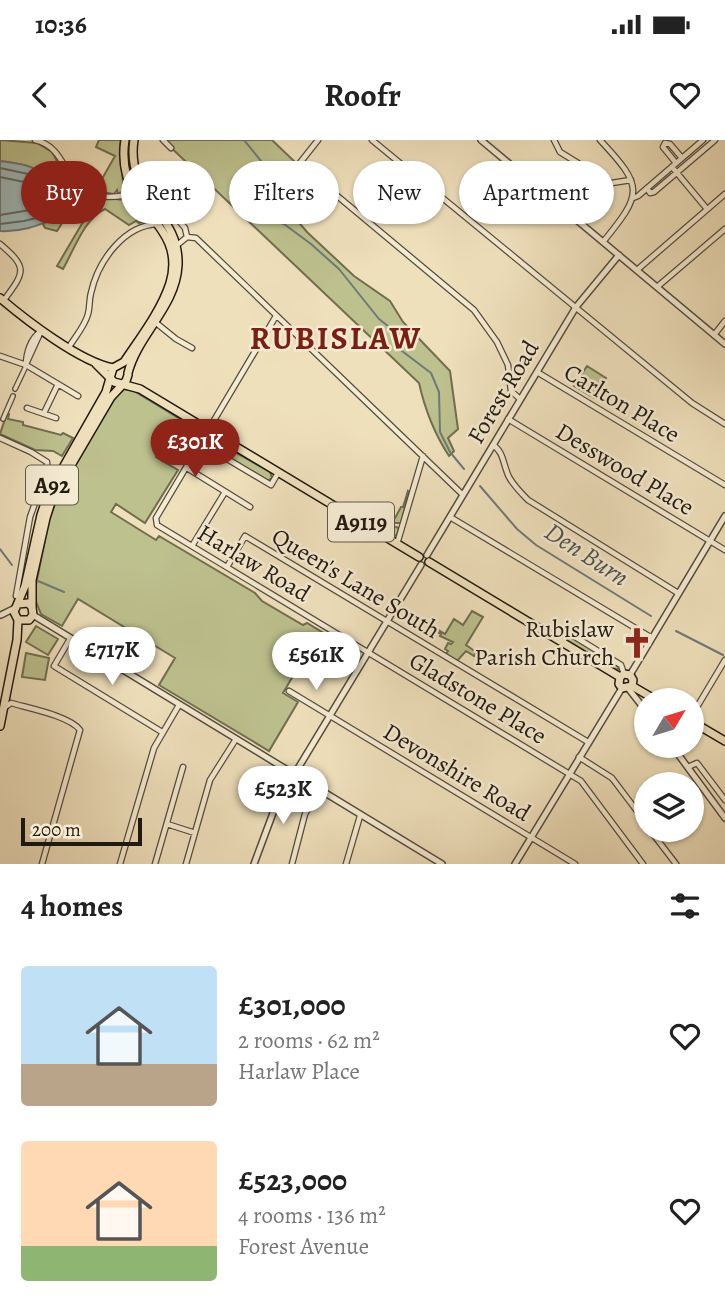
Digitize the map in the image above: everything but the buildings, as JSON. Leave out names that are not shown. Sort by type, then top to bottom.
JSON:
[{"type":"main road","name":"A92","points":[[125,161],[130,140]]},
{"type":"main road","points":[[129,161],[130,140]]},
{"type":"main road","name":"A92","points":[[22,611],[53,496],[111,397],[127,379],[132,359],[175,285],[178,266],[176,246],[167,224]]},
{"type":"main road","name":"A92","points":[[0,726],[22,611],[24,570],[48,494],[106,392],[116,367],[124,362],[151,319],[171,279],[171,252],[159,225]]},
{"type":"main road","points":[[2,299],[41,331],[96,363],[114,382],[121,384]]},
{"type":"main road","points":[[96,363],[124,368],[128,374]]},
{"type":"main road","name":"A9119","points":[[128,374],[140,389]]},
{"type":"main road","name":"A9119","points":[[121,384],[140,389],[562,643],[625,675]]},
{"type":"main road","points":[[627,687],[633,680],[625,675],[619,684],[627,687],[634,689]]},
{"type":"main road","points":[[704,727],[725,741]]},
{"type":"street","points":[[35,140],[52,148],[80,189],[89,194],[121,196]]},
{"type":"street","points":[[163,140],[171,148]]},
{"type":"street","points":[[318,140],[299,164],[474,310],[498,342],[508,365],[511,391],[520,399]]},
{"type":"street","points":[[372,140],[692,403],[725,424]]},
{"type":"street","points":[[481,140],[725,344]]},
{"type":"street","points":[[554,140],[560,152],[606,184],[631,180]]},
{"type":"street","points":[[600,140],[622,163],[631,180],[633,198],[628,211],[603,242]]},
{"type":"street","points":[[633,198],[703,140]]},
{"type":"street","points":[[647,188],[652,193],[715,140]]},
{"type":"street","points":[[682,158],[670,144],[665,143],[663,147],[677,173],[707,209]]},
{"type":"street","points":[[637,270],[725,194]]},
{"type":"street","points":[[182,224],[186,228],[187,237]]},
{"type":"street","points":[[69,347],[88,317],[91,292],[103,260],[137,226],[159,225]]},
{"type":"street","points":[[657,287],[725,229]]},
{"type":"street","points":[[176,246],[187,237],[196,238],[462,494]]},
{"type":"street","points":[[0,244],[15,255],[20,268],[16,282],[2,299]]},
{"type":"street","name":"Forest Road","points":[[297,770],[576,307],[619,255]]},
{"type":"street","points":[[250,507],[187,468],[276,316]]},
{"type":"street","points":[[714,335],[725,321]]},
{"type":"street","points":[[155,322],[192,348]]},
{"type":"street","points":[[15,389],[26,365],[31,344],[41,331]]},
{"type":"street","points":[[0,356],[26,365],[78,396]]},
{"type":"street","name":"Carlton Place","points":[[537,372],[725,485]]},
{"type":"street","points":[[44,413],[58,384]]},
{"type":"street","points":[[3,419],[13,396]]},
{"type":"street","points":[[27,408],[56,418]]},
{"type":"street","name":"Desswood Place","points":[[508,419],[725,550]]},
{"type":"street","points":[[0,438],[47,462]]},
{"type":"street","points":[[202,444],[271,485],[278,472]]},
{"type":"street","points":[[493,444],[500,450],[514,486],[528,500],[678,593]]},
{"type":"street","points":[[397,544],[423,456]]},
{"type":"street","points":[[47,462],[53,460]]},
{"type":"street","points":[[24,570],[35,500],[44,480],[47,462]]},
{"type":"street","name":"Harlaw Road","points":[[187,468],[156,518],[157,525],[368,653]]},
{"type":"street","points":[[192,546],[225,492]]},
{"type":"street","points":[[449,516],[652,638]]},
{"type":"street","points":[[625,675],[652,638],[725,516]]},
{"type":"street","name":"Queen's Lane South","points":[[227,567],[245,536],[589,742]]},
{"type":"street","points":[[0,615],[22,611],[289,771],[297,770],[299,777],[319,790],[442,864]]},
{"type":"street","points":[[71,639],[54,666],[162,732]]},
{"type":"street","name":"Gladstone Place","points":[[368,653],[582,781],[643,864]]},
{"type":"street","points":[[704,696],[725,660]]},
{"type":"street","points":[[515,864],[579,757],[627,687],[634,695]]},
{"type":"street","name":"Devonshire Road","points":[[289,691],[575,864]]},
{"type":"street","points":[[3,709],[9,704],[17,705],[73,723],[80,730],[42,864]]},
{"type":"street","points":[[120,864],[154,748],[179,705]]},
{"type":"street","points":[[186,864],[210,780],[236,739]]},
{"type":"street","points":[[579,757],[612,778],[634,807]]},
{"type":"street","points":[[681,758],[725,818]]},
{"type":"street","points":[[688,767],[697,763],[725,800]]},
{"type":"street","points":[[155,864],[183,767]]},
{"type":"street","points":[[289,771],[291,779]]},
{"type":"street","points":[[254,864],[273,813],[291,779],[299,777]]},
{"type":"street","points":[[292,864],[305,814],[319,790]]},
{"type":"street","points":[[346,864],[360,816]]},
{"type":"street","points":[[167,824],[195,833]]},
{"type":"street","points":[[659,842],[676,864]]},
{"type":"green space","points":[[0,140],[37,143],[52,152],[57,161],[21,161],[21,164],[0,161]]},
{"type":"green space","points":[[99,140],[121,140],[121,192],[118,194],[117,190],[114,194],[107,193],[107,170],[115,156],[96,147]]},
{"type":"green space","points":[[163,140],[272,140],[294,161],[229,161],[229,203],[215,189],[215,161],[185,161]]},
{"type":"green space","points":[[107,198],[121,200],[121,220],[107,210]]},
{"type":"green space","points":[[43,224],[61,224],[57,231],[45,228]]},
{"type":"green space","points":[[82,224],[88,224],[63,269],[57,266]]},
{"type":"green space","points":[[251,224],[300,224],[354,276],[390,301],[403,322],[450,371],[458,429],[448,438],[454,451],[449,456],[431,421],[419,383]]},
{"type":"green space","points":[[587,366],[606,378],[594,398],[574,386]]},
{"type":"green space","points":[[124,389],[134,391],[180,419],[156,457],[178,470],[145,523],[116,504],[111,512],[156,540],[159,536],[255,593],[262,601],[335,640],[321,662],[306,654],[283,693],[298,702],[269,751],[159,685],[175,658],[78,599],[62,626],[41,614],[35,599],[35,590],[49,519],[65,480],[115,398]]},
{"type":"green space","points":[[7,413],[8,419],[23,422],[23,425],[61,435],[63,433],[73,438],[62,456],[53,451],[35,450],[0,434]]},
{"type":"green space","points":[[212,439],[270,472],[272,478],[267,481],[206,444]]},
{"type":"green space","points":[[408,491],[401,523],[393,523],[388,518],[383,521],[387,528],[399,528],[394,536],[377,526],[384,515],[395,518],[403,507]]},
{"type":"green space","points":[[472,611],[483,617],[466,645],[476,652],[474,656],[466,651],[457,661],[446,654],[448,643],[453,642],[430,628],[432,626],[445,634],[454,619],[463,625]]},
{"type":"green space","points":[[36,626],[58,639],[48,655],[26,642]]},
{"type":"green space","points":[[569,637],[620,668],[616,670],[566,640]]},
{"type":"green space","points":[[26,653],[49,658],[45,680],[22,677]]},
{"type":"water","points":[[0,161],[21,164],[21,224],[41,224],[14,231],[0,231]]},
{"type":"waterway","name":"Den Burn","points":[[244,140],[270,172],[275,183],[271,194],[265,197],[261,209],[269,219],[284,224],[339,269],[379,319],[393,330],[402,351],[431,373],[439,392],[440,432],[450,452],[464,469]]},
{"type":"waterway","name":"Den Burn","points":[[480,486],[517,529],[536,545],[651,616]]},
{"type":"waterway","points":[[0,549],[12,565]]},
{"type":"waterway","points":[[38,581],[64,592]]},
{"type":"waterway","name":"Den Burn","points":[[676,631],[723,655]]},
{"type":"place","name":"Rubislaw Parish Church","points":[[637,643]]},
{"type":"district","name":"RUBISLAW","points":[[336,338]]}]
